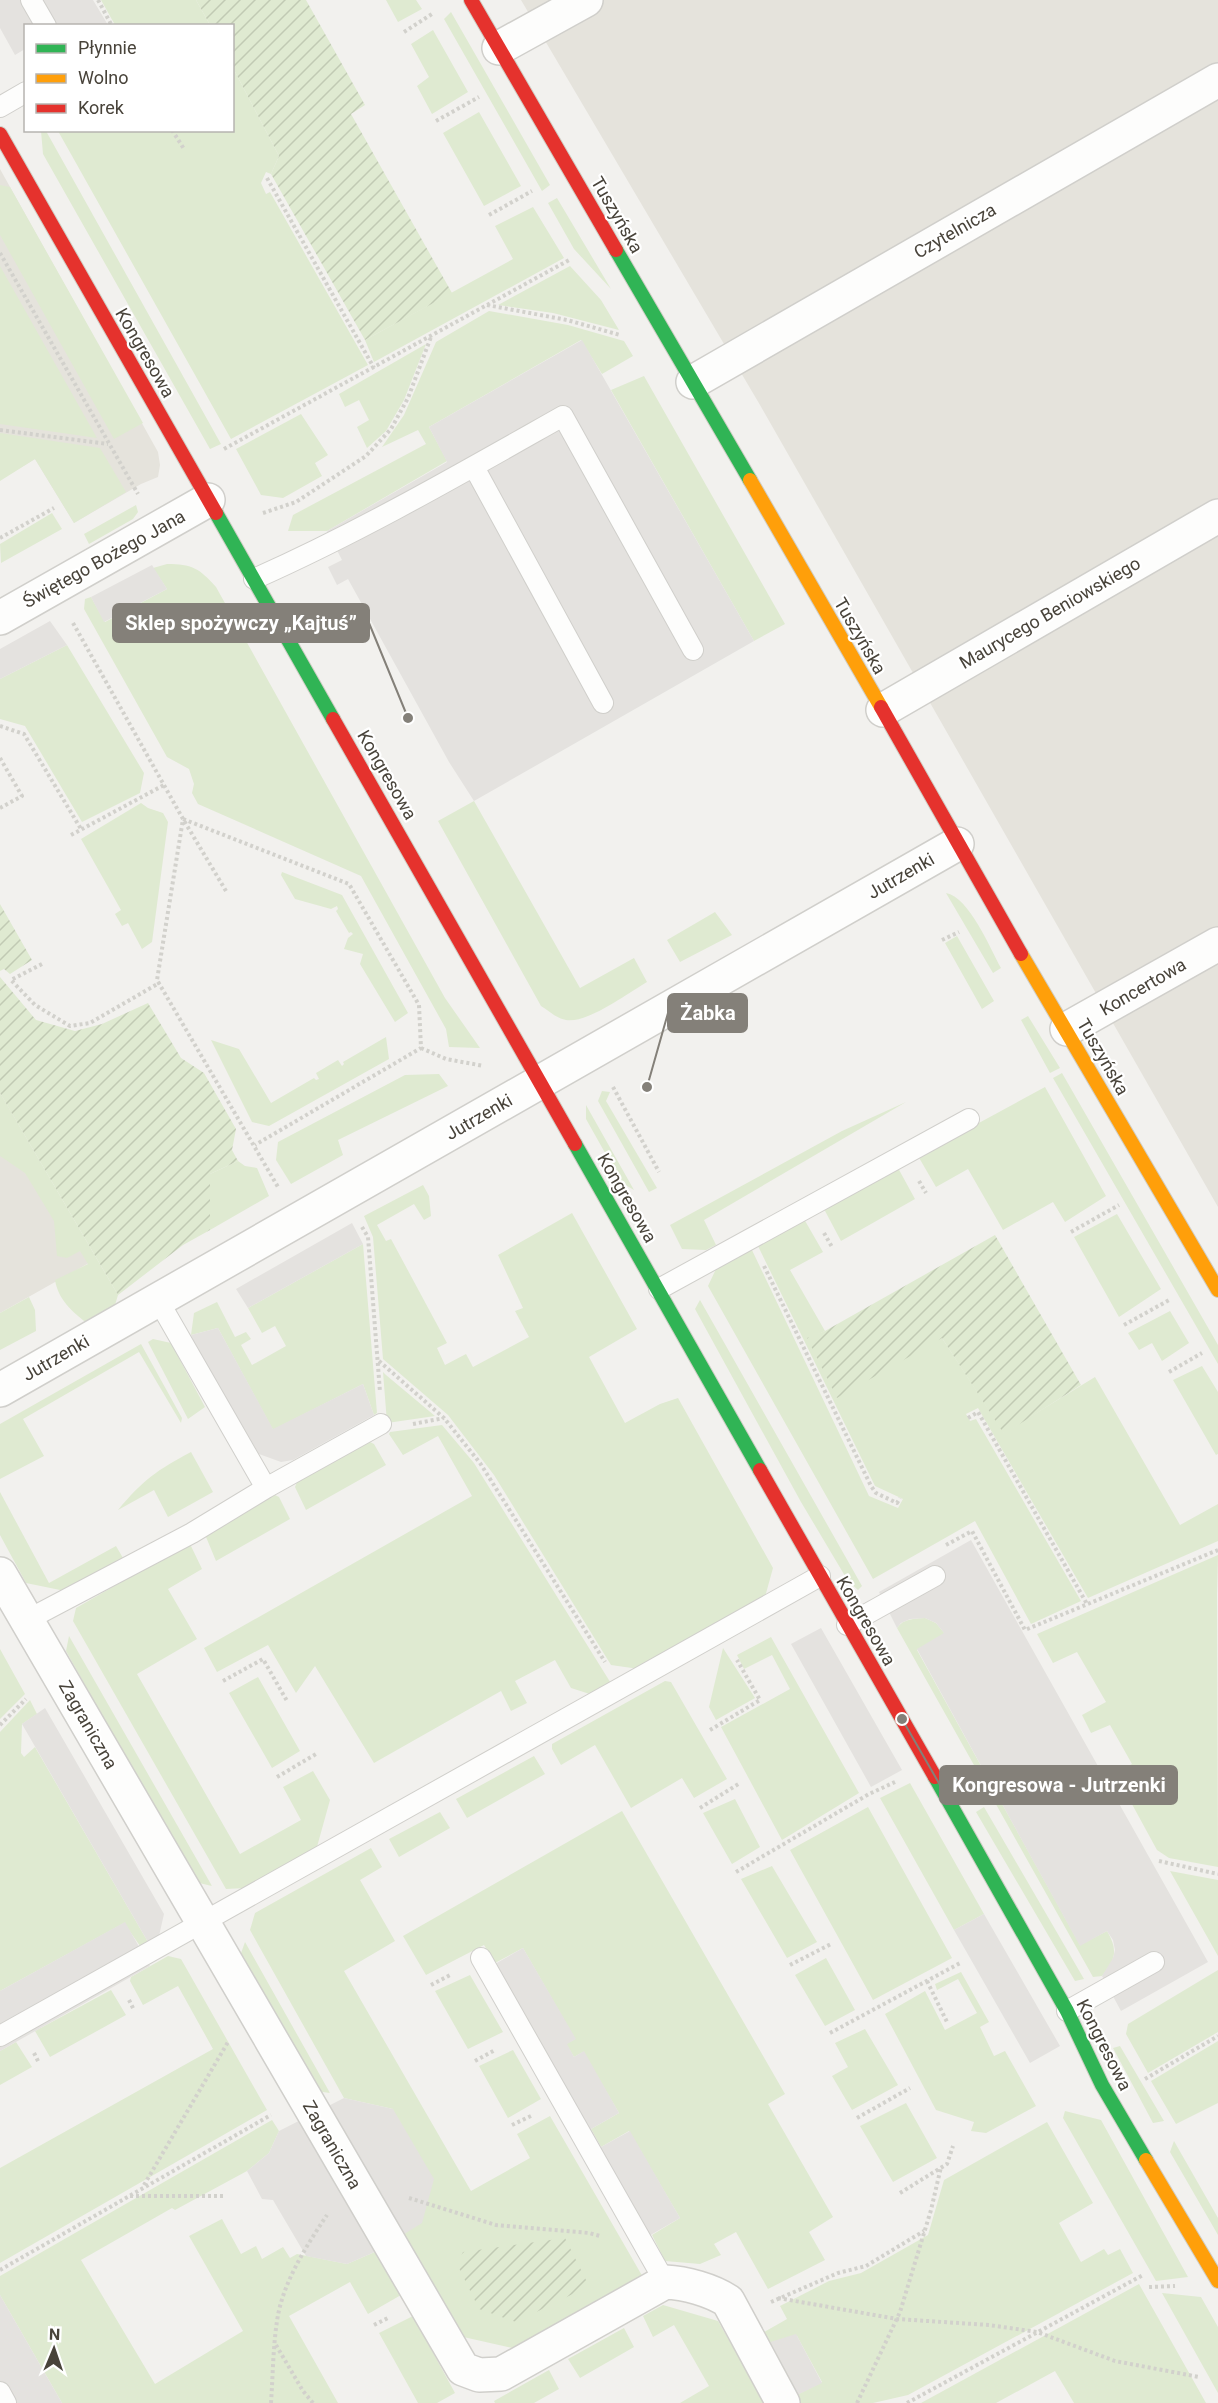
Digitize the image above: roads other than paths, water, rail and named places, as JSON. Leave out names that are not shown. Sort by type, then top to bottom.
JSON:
[{"type":"street","name":"Tuszyńska","points":[[471,0],[883,710],[957,844],[1218,1290]]},
{"type":"street","points":[[499,48],[586,0]]},
{"type":"street","name":"Czytelnicza","points":[[693,382],[1218,80]]},
{"type":"street","name":"Kongresowa","points":[[0,134],[929,1766],[1067,2011],[1102,2085],[1218,2281]]},
{"type":"street","name":"Świętego Bożego Jana","points":[[0,618],[208,500]]},
{"type":"street","name":"Maurycego Beniowskiego","points":[[883,710],[1218,516]]},
{"type":"street","name":"Jutrzenki","points":[[0,1390],[957,844]]},
{"type":"street","name":"Koncertowa","points":[[1067,1029],[1218,944]]},
{"type":"street","name":"Zagraniczna","points":[[0,1574],[463,2369],[479,2375],[501,2374],[665,2282]]},
{"type":"street","points":[[665,2282],[677,2283],[728,2301],[781,2400]]},
{"type":"lane","points":[[31,0],[45,24]]},
{"type":"lane","points":[[0,106],[24,93]]},
{"type":"lane","points":[[254,579],[474,467],[563,416],[693,650]]},
{"type":"lane","points":[[474,467],[603,703]]},
{"type":"lane","points":[[659,1289],[969,1119]]},
{"type":"lane","points":[[158,1300],[266,1488]]},
{"type":"lane","points":[[27,1620],[192,1533],[266,1488],[381,1424]]},
{"type":"lane","points":[[0,2036],[820,1576]]},
{"type":"lane","points":[[848,1624],[934,1576]]},
{"type":"lane","points":[[481,1958],[665,2282]]},
{"type":"lane","points":[[1067,2011],[1154,1962]]},
{"type":"lane","points":[[0,2392],[6,2403]]},
{"type":"place","name":"Sklep spożywczy „Kajtuś”","points":[[408,718]]},
{"type":"place","name":"Żabka","points":[[647,1087]]},
{"type":"place","name":"Kongresowa - Jutrzenki","points":[[902,1719]]}]
